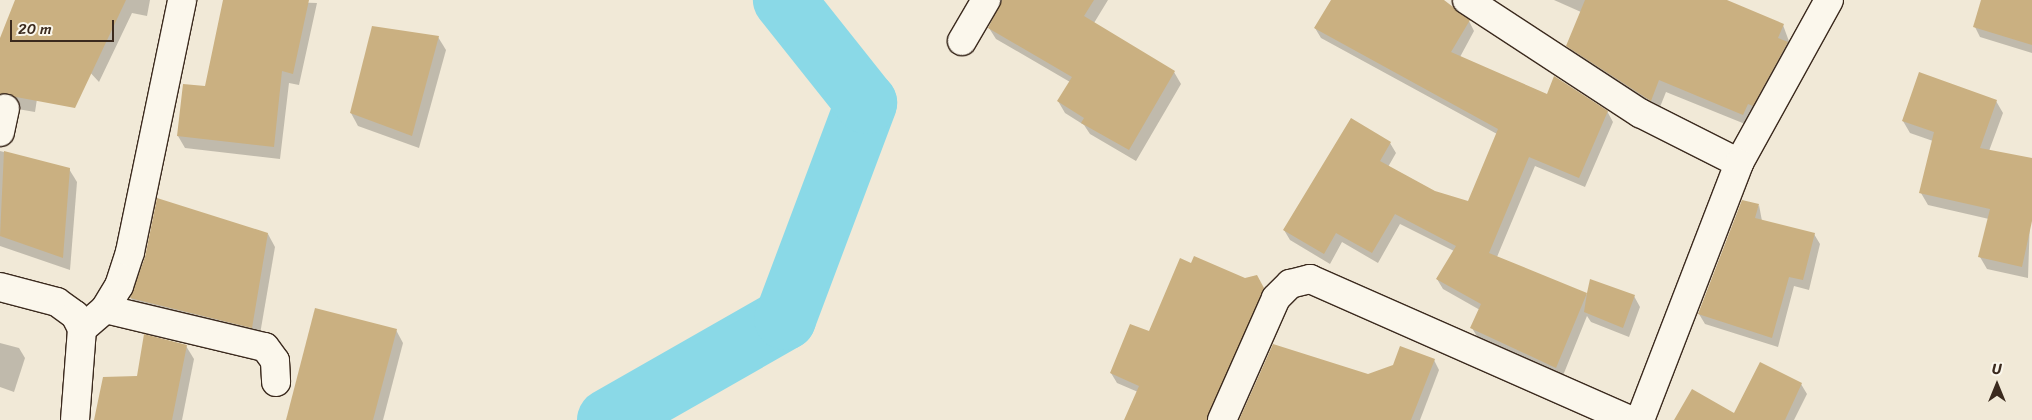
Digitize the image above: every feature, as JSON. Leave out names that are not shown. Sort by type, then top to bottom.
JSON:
[{"type":"street","points":[[82,329],[104,309],[119,286],[130,252],[182,0]]},
{"type":"street","points":[[962,41],[986,0]]},
{"type":"street","points":[[1467,0],[1640,113],[1739,163]]},
{"type":"street","points":[[1640,420],[1739,163],[1829,0]]},
{"type":"street","points":[[1222,420],[1276,298],[1290,284],[1310,279],[1629,420]]},
{"type":"street","points":[[0,287],[57,302],[75,316],[82,329],[75,420]]},
{"type":"street","points":[[104,309],[265,346],[275,361],[276,382]]},
{"type":"building","points":[[15,0],[126,0],[75,108],[0,94],[0,38]]},
{"type":"building","points":[[223,0],[309,0],[293,74],[282,71],[274,147],[177,136],[183,84],[205,86]]},
{"type":"building","points":[[1002,0],[1094,0],[1084,16],[1175,71],[1129,150],[1081,123],[1084,118],[1057,101],[1072,77],[988,28]]},
{"type":"building","points":[[1331,0],[1444,0],[1470,20],[1451,52],[1547,94],[1554,76],[1608,111],[1579,178],[1529,157],[1489,253],[1587,293],[1556,368],[1470,328],[1481,304],[1436,279],[1456,246],[1395,214],[1372,253],[1336,233],[1324,254],[1283,230],[1351,118],[1391,142],[1380,161],[1435,191],[1468,201],[1498,129],[1314,28]]},
{"type":"building","points":[[1585,0],[1727,0],[1784,24],[1778,38],[1788,42],[1753,106],[1748,104],[1743,115],[1659,80],[1651,101],[1566,46]]},
{"type":"building","points":[[1981,0],[2032,0],[2032,45],[1973,27]]},
{"type":"building","points":[[372,26],[439,36],[412,136],[350,113]]},
{"type":"building","points":[[1919,72],[1997,100],[1980,148],[2032,158],[2032,221],[2022,267],[1978,257],[1990,209],[1919,193],[1934,132],[1902,121]]},
{"type":"building","points":[[4,151],[70,168],[63,258],[0,236]]},
{"type":"building","points":[[157,198],[268,233],[252,328],[130,298],[145,257]]},
{"type":"building","points":[[1742,200],[1759,204],[1755,218],[1815,233],[1803,280],[1789,277],[1772,338],[1698,314]]},
{"type":"building","points":[[1194,256],[1245,278],[1257,275],[1264,288],[1207,420],[1124,420],[1139,386],[1110,373],[1130,324],[1149,331],[1180,258],[1191,263]]},
{"type":"building","points":[[1590,279],[1635,295],[1623,328],[1584,312]]},
{"type":"building","points":[[315,308],[397,329],[373,420],[286,420]]},
{"type":"building","points":[[144,334],[187,345],[172,420],[94,420],[103,377],[137,376]]},
{"type":"building","points":[[1273,344],[1368,374],[1393,365],[1400,346],[1435,359],[1411,420],[1239,420]]},
{"type":"building","points":[[1760,362],[1802,383],[1785,420],[1674,420],[1692,389],[1734,413]]},
{"type":"waterway","points":[[608,420],[785,319],[866,103],[784,0]]}]
